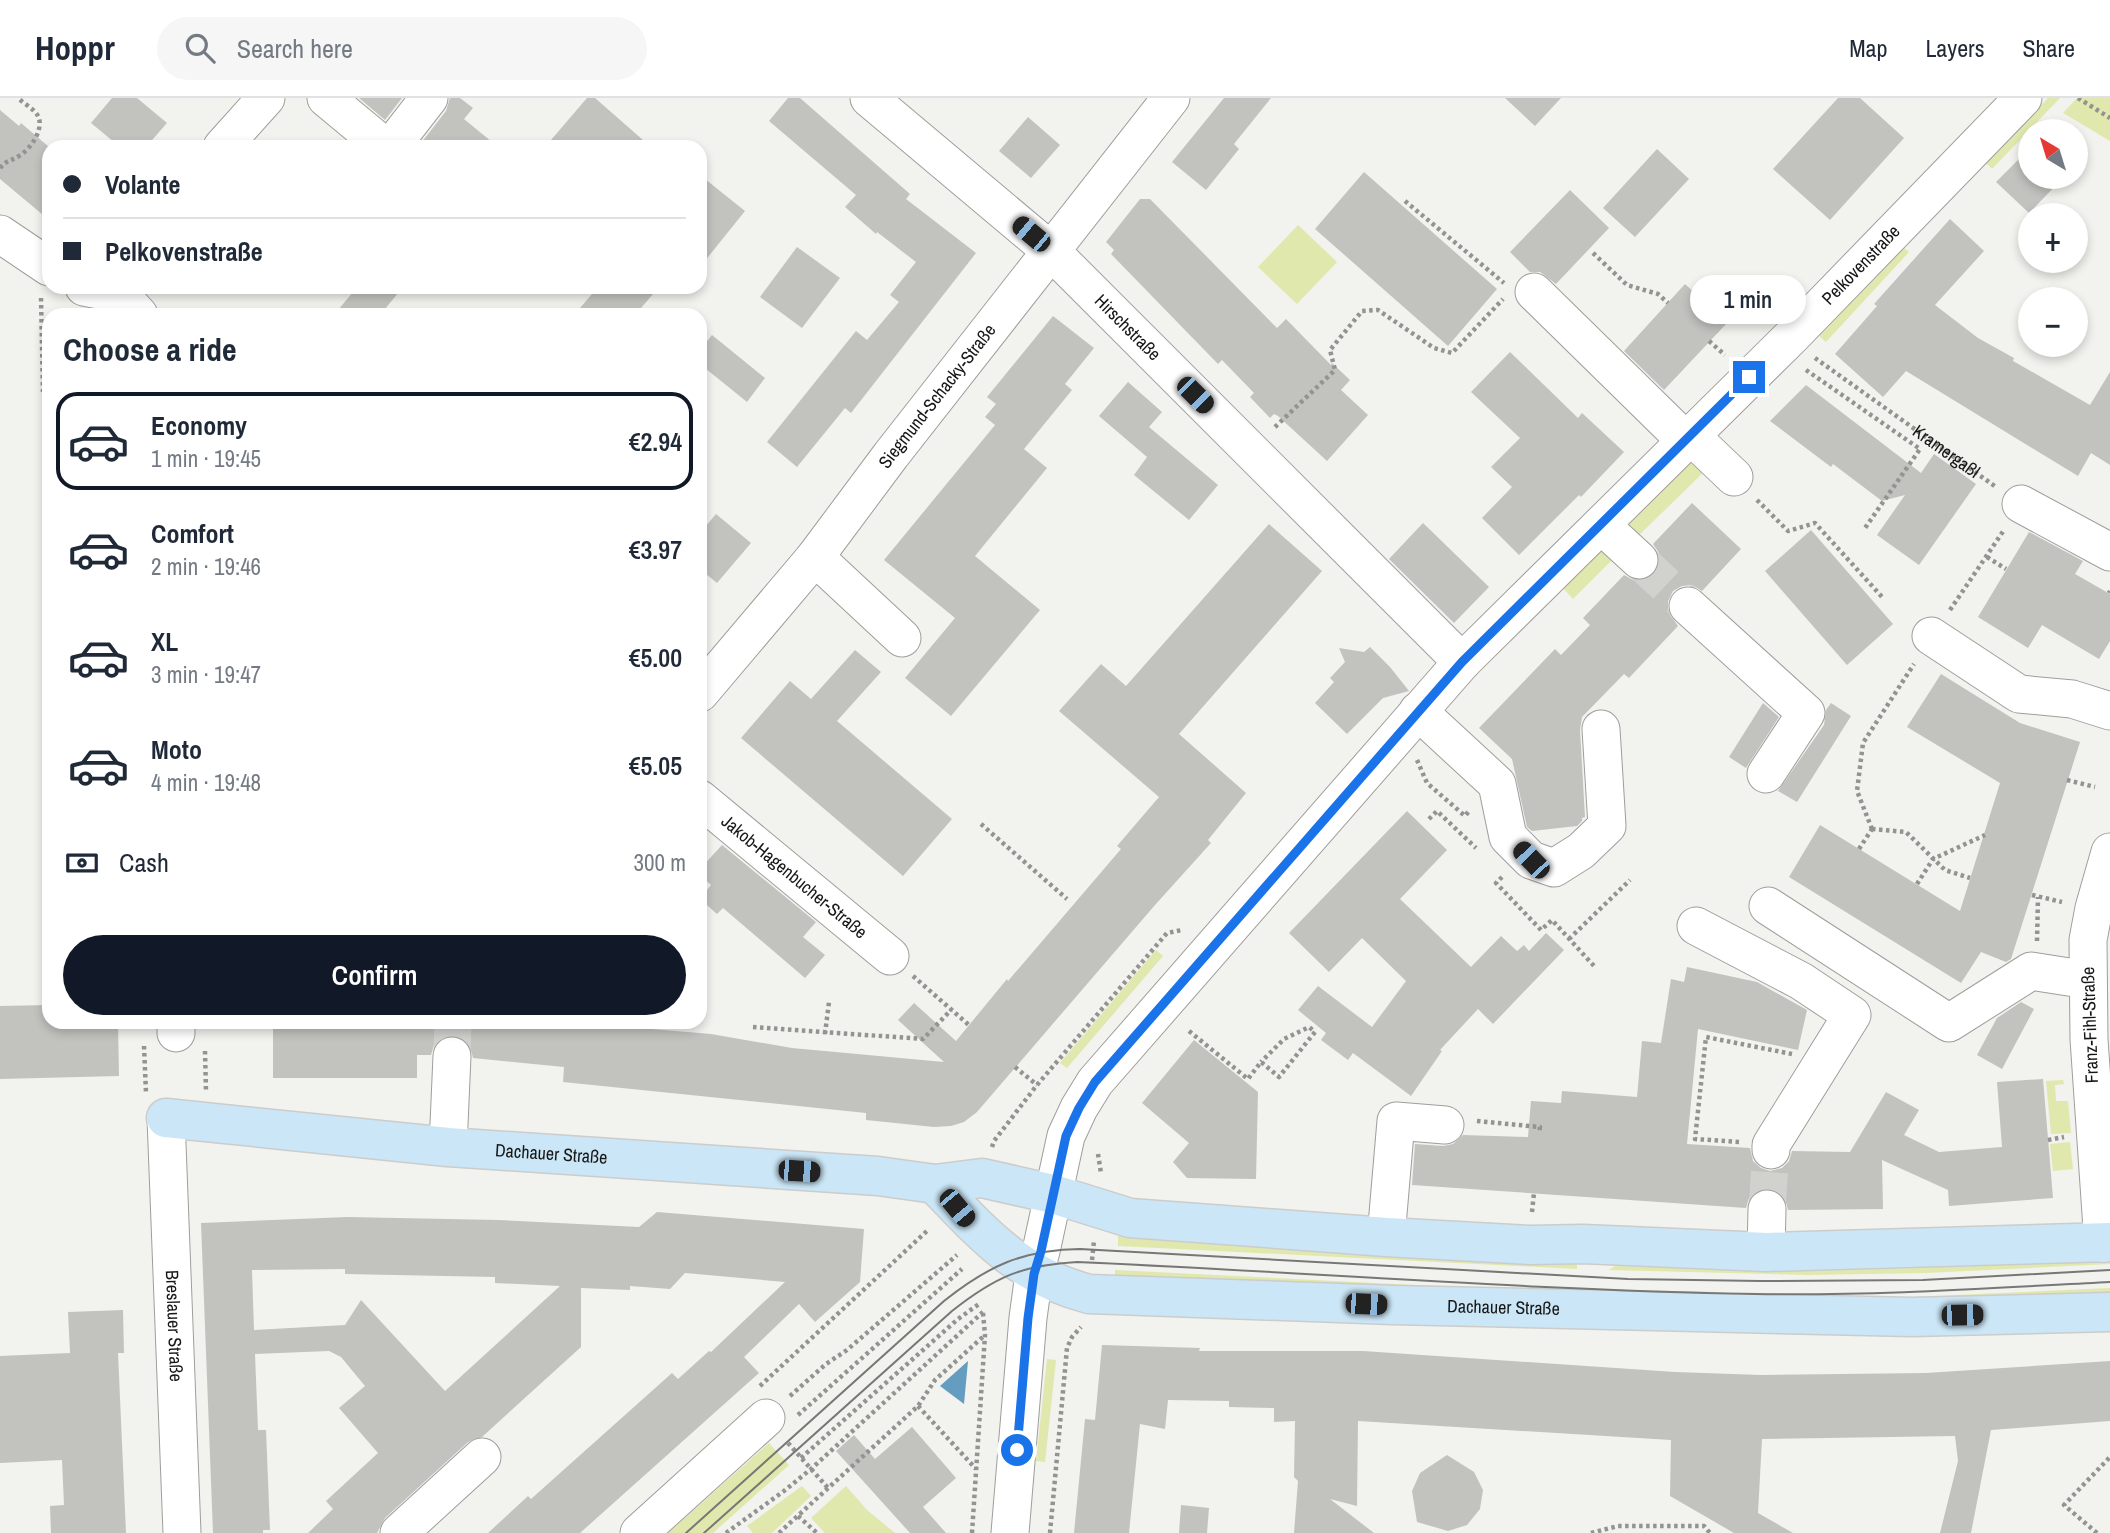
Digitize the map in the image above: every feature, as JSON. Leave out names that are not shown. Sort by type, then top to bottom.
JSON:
[{"type":"main road","name":"Dachauer Straße","points":[[156,1110],[448,1147],[877,1176],[935,1184],[982,1178],[1054,1194],[1099,1189],[1130,1218],[1386,1237],[1530,1245],[1766,1252],[2106,1242]]},
{"type":"main road","name":"Dachauer Straße","points":[[935,1184],[982,1234],[1034,1274],[1058,1286],[1086,1310],[1394,1306],[1912,1317],[2110,1312]]},
{"type":"street","points":[[228,140],[266,98]]},
{"type":"street","points":[[326,98],[377,140]]},
{"type":"street","points":[[396,140],[429,98]]},
{"type":"street","name":"Hirschstraße","points":[[869,98],[1051,251],[1462,662]]},
{"type":"street","name":"Siegmund-Schacky-Straße","points":[[707,685],[815,557],[891,455],[1171,98]]},
{"type":"street","name":"Pelkovenstraße","points":[[1010,1533],[1034,1274],[1066,1136],[1095,1082],[1462,662],[1792,336],[2023,98]]},
{"type":"street","points":[[0,234],[42,277]]},
{"type":"street","points":[[1534,292],[1688,439],[1734,477]]},
{"type":"street","points":[[108,294],[126,299]]},
{"type":"street","points":[[2021,504],[2110,552]]},
{"type":"street","points":[[1601,524],[1639,560]]},
{"type":"street","points":[[815,557],[902,638]]},
{"type":"street","points":[[1688,606],[1806,713],[1766,774]]},
{"type":"street","points":[[1931,636],[2019,694],[2072,699],[2110,711]]},
{"type":"street","points":[[1418,711],[1497,783],[1508,837],[1531,860],[1554,868],[1581,851],[1607,826],[1601,729]]},
{"type":"street","name":"Jakob-Hagenbucher-Straße","points":[[707,805],[890,956]]},
{"type":"street","name":"Franz-Fihl-Straße","points":[[2106,1242],[2100,1035],[2088,980],[2088,940],[2109,861]]},
{"type":"street","points":[[1768,906],[1949,1023],[2031,971],[2088,980]]},
{"type":"street","points":[[1696,926],[1801,981],[1852,1015],[1771,1147]]},
{"type":"street","points":[[448,1147],[452,1056]]},
{"type":"street","name":"Breslauer Straße","points":[[156,1110],[182,1533]]},
{"type":"street","points":[[1386,1237],[1396,1121],[1460,1123]]},
{"type":"street","points":[[1766,1252],[1768,1209]]},
{"type":"street","points":[[639,1533],[773,1408]]},
{"type":"street","points":[[399,1533],[482,1458]]},
{"type":"path","points":[[0,168],[8,159],[19,156],[36,138],[40,126],[38,114],[18,98]]},
{"type":"path","points":[[2078,98],[2110,118]]},
{"type":"path","points":[[1250,450],[1335,370],[1330,350],[1362,311],[1378,310],[1434,348],[1452,353],[1511,290],[1405,201]]},
{"type":"path","points":[[1593,253],[1627,285],[1658,294],[1668,303]]},
{"type":"path","name":"Kramergaßl","points":[[1792,336],[1816,359],[2021,504]]},
{"type":"path","points":[[1806,370],[1920,449],[1865,528]]},
{"type":"path","points":[[1734,477],[1788,531],[1815,523],[1883,598]]},
{"type":"path","points":[[1872,829],[1857,790],[1863,743],[1931,636],[2021,504]]},
{"type":"path","points":[[1987,557],[2006,569]]},
{"type":"path","points":[[2067,780],[2095,787]]},
{"type":"path","points":[[981,824],[1067,899]]},
{"type":"path","points":[[1860,849],[1872,829]]},
{"type":"path","points":[[1872,829],[1906,832],[1945,870],[1970,878]]},
{"type":"path","points":[[1917,884],[1933,859],[1984,835]]},
{"type":"path","points":[[1569,939],[1630,880]]},
{"type":"path","points":[[2032,895],[2063,902]]},
{"type":"path","points":[[2037,953],[2038,897]]},
{"type":"path","points":[[994,1141],[1037,1085],[1167,933],[1193,928]]},
{"type":"path","points":[[890,956],[970,1026]]},
{"type":"path","points":[[825,1034],[829,1002]]},
{"type":"path","points":[[753,1027],[923,1039],[951,1010]]},
{"type":"path","points":[[1189,1031],[1248,1079],[1261,1062],[1284,1040],[1309,1027],[1315,1032],[1279,1077],[1261,1062]]},
{"type":"path","points":[[156,1110],[144,1042],[174,1029]]},
{"type":"path","points":[[1771,1147],[1695,1139],[1706,1037],[1791,1054],[1816,1075]]},
{"type":"path","points":[[1015,1067],[1037,1085]]},
{"type":"path","points":[[1460,1123],[1539,1127],[1539,1133]]},
{"type":"path","points":[[1050,1533],[1067,1349],[1086,1310],[1099,1189]]},
{"type":"path","points":[[773,1408],[928,1230]]},
{"type":"path","points":[[773,1408],[847,1350],[956,1257]]},
{"type":"path","points":[[773,1408],[962,1269]]},
{"type":"path","points":[[802,1458],[948,1328],[979,1304]]},
{"type":"path","points":[[726,1533],[802,1476],[983,1312],[985,1335],[972,1533]]},
{"type":"path","points":[[779,1533],[918,1406],[935,1380],[985,1335]]},
{"type":"path","points":[[918,1406],[976,1469]]},
{"type":"path","points":[[2097,1533],[2064,1505],[2110,1457]]},
{"type":"path","points":[[798,1516],[817,1533]]},
{"type":"path","points":[[1591,1533],[1618,1526],[1704,1526],[1710,1533]]},
{"type":"green space","points":[[2048,98],[2060,98],[2040,119],[2028,119]]},
{"type":"green space","points":[[2077,98],[2110,98],[2110,141],[2088,128],[2088,119],[2073,119],[2063,113]]},
{"type":"green space","points":[[2018,129],[2018,142],[1992,169],[1986,163]]},
{"type":"green space","points":[[1298,225],[1337,262],[1297,304],[1258,267]]},
{"type":"green space","points":[[1904,248],[1909,252],[1826,342],[1819,336]]},
{"type":"green space","points":[[1699,454],[1711,465],[1633,541],[1621,529]]},
{"type":"green space","points":[[1608,541],[1619,553],[1573,599],[1561,586]]},
{"type":"green space","points":[[1156,950],[1163,956],[1067,1068],[1060,1063]]},
{"type":"green space","points":[[2063,1080],[2064,1084],[2055,1085],[2056,1101],[2068,1101],[2071,1133],[2051,1134],[2046,1081]]},
{"type":"green space","points":[[2070,1142],[2073,1169],[2053,1171],[2050,1144]]},
{"type":"green space","points":[[1118,1236],[1577,1264],[1577,1269],[1118,1246]]},
{"type":"green space","points":[[2110,1260],[2110,1264],[1926,1273],[1810,1275],[1609,1270],[1615,1266],[1834,1270]]},
{"type":"green space","points":[[1115,1270],[1594,1294],[1115,1282]]},
{"type":"green space","points":[[2110,1288],[2110,1294],[1944,1302],[1814,1299],[1913,1297]]},
{"type":"green space","points":[[1047,1359],[1056,1360],[1045,1462],[1036,1461]]},
{"type":"green space","points":[[769,1443],[789,1465],[713,1533],[668,1533]]},
{"type":"green space","points":[[802,1486],[811,1496],[772,1533],[753,1533],[747,1526]]},
{"type":"green space","points":[[846,1486],[867,1510],[895,1533],[825,1533],[811,1518]]},
{"type":"water","points":[[968,1361],[964,1404],[940,1386]]},
{"type":"building","points":[[112,98],[137,98],[167,123],[152,140],[112,140],[91,123]]},
{"type":"building","points":[[359,98],[402,98],[385,120]]},
{"type":"building","points":[[450,98],[460,98],[473,108],[464,119],[490,140],[423,140],[446,111]]},
{"type":"building","points":[[587,98],[595,98],[643,140],[551,140]]},
{"type":"building","points":[[788,98],[800,98],[910,194],[906,199],[976,253],[851,413],[845,408],[797,467],[767,442],[856,331],[867,340],[899,302],[890,295],[916,262],[877,232],[876,234],[845,207],[856,195],[769,121]]},
{"type":"building","points":[[1224,98],[1271,98],[1234,144],[1239,149],[1206,190],[1172,162]]},
{"type":"building","points":[[1505,98],[1561,98],[1535,126]]},
{"type":"building","points":[[1838,98],[1860,98],[1904,138],[1830,220],[1773,169]]},
{"type":"building","points":[[0,110],[42,141],[42,214],[0,179]]},
{"type":"building","points":[[1028,117],[1060,145],[1031,178],[999,151]]},
{"type":"building","points":[[1657,149],[1689,179],[1635,237],[1603,208]]},
{"type":"building","points":[[2018,160],[2018,189],[2052,189],[2039,203],[2018,203],[1996,182]]},
{"type":"building","points":[[1364,172],[1497,289],[1448,346],[1315,229]]},
{"type":"building","points":[[707,181],[745,211],[707,258]]},
{"type":"building","points":[[1570,190],[1609,228],[1556,284],[1540,272],[1530,272],[1510,252]]},
{"type":"building","points":[[1140,199],[1150,199],[1277,328],[1286,319],[1331,365],[1332,363],[1350,380],[1341,390],[1368,415],[1327,461],[1278,416],[1274,414],[1270,418],[1250,397],[1254,393],[1222,360],[1218,364],[1111,254],[1114,250],[1106,242]]},
{"type":"building","points":[[1950,219],[1984,251],[1935,305],[1978,338],[2014,358],[2013,361],[2090,405],[2110,372],[2110,465],[2091,453],[2078,476],[1906,371],[1883,397],[1835,354],[1877,306],[1874,304]]},
{"type":"building","points":[[797,247],[840,278],[802,328],[760,297]]},
{"type":"building","points":[[1685,284],[1727,323],[1664,390],[1624,351]]},
{"type":"building","points":[[351,294],[397,294],[386,308],[340,308]]},
{"type":"building","points":[[592,294],[653,294],[641,308],[580,308]]},
{"type":"building","points":[[1053,316],[1094,348],[1065,384],[1072,390],[1024,449],[1047,468],[975,556],[1040,610],[951,716],[905,678],[955,618],[884,560],[995,425],[985,417],[996,404],[987,397]]},
{"type":"building","points":[[712,335],[765,378],[747,402],[707,370],[707,341]]},
{"type":"building","points":[[1510,352],[1578,418],[1582,413],[1624,452],[1519,555],[1482,518],[1512,487],[1491,467],[1520,438],[1471,392]]},
{"type":"building","points":[[1128,382],[1162,412],[1149,427],[1218,485],[1189,520],[1134,475],[1147,457],[1099,416]]},
{"type":"building","points":[[1806,385],[1921,473],[1934,454],[1976,484],[1919,565],[1877,535],[1905,495],[1882,501],[1770,421]]},
{"type":"building","points":[[1692,503],[1741,549],[1702,591],[1692,585],[1673,591],[1668,601],[1668,612],[1678,626],[1629,678],[1624,674],[1582,717],[1580,730],[1585,817],[1577,826],[1532,831],[1527,827],[1512,759],[1479,728],[1555,649],[1561,655],[1590,625],[1583,618],[1624,575],[1635,581],[1646,580],[1654,575],[1660,564],[1659,553],[1653,544]]},
{"type":"building","points":[[716,514],[751,543],[717,583],[707,575],[707,525]]},
{"type":"building","points":[[1423,523],[1489,587],[1454,623],[1389,559]]},
{"type":"building","points":[[1269,524],[1322,571],[1179,734],[1246,793],[1208,840],[1211,843],[977,1112],[964,1122],[934,1127],[866,1120],[866,1113],[563,1082],[564,1067],[473,1058],[470,1046],[464,1039],[454,1035],[442,1038],[434,1045],[431,1055],[417,1055],[417,1078],[273,1078],[273,1029],[652,1029],[711,1034],[792,1048],[944,1062],[898,1020],[914,1003],[956,1041],[1121,849],[1117,846],[1159,797],[1059,711],[1101,664],[1126,686]]},
{"type":"building","points":[[1811,530],[1893,624],[1847,665],[1765,571]]},
{"type":"building","points":[[2029,532],[2083,561],[2075,574],[2110,594],[2110,641],[2099,659],[2042,625],[2028,648],[1978,617]]},
{"type":"building","points":[[1370,647],[1409,691],[1383,698],[1347,734],[1315,703],[1334,682],[1330,678],[1345,662],[1339,648],[1364,652]]},
{"type":"building","points":[[855,650],[881,672],[837,721],[952,819],[903,876],[741,738],[790,681],[811,699]]},
{"type":"building","points":[[1941,674],[2020,723],[2080,742],[2011,959],[2006,962],[1981,952],[1961,983],[1789,877],[1820,825],[1960,911],[2000,783],[1907,727]]},
{"type":"building","points":[[1763,703],[1779,717],[1746,768],[1729,757]]},
{"type":"building","points":[[1831,703],[1851,716],[1797,802],[1778,791],[1824,725],[1826,710]]},
{"type":"building","points":[[1407,811],[1447,850],[1400,899],[1471,967],[1501,936],[1517,951],[1524,945],[1529,951],[1546,933],[1564,950],[1493,1024],[1478,1009],[1440,1050],[1442,1051],[1411,1096],[1353,1053],[1348,1060],[1321,1040],[1326,1033],[1298,1010],[1318,986],[1372,1027],[1406,981],[1362,938],[1329,972],[1289,933]]},
{"type":"building","points":[[722,845],[816,922],[803,937],[825,955],[805,978],[723,908],[717,914],[707,905],[707,890],[711,885],[707,881],[707,861]]},
{"type":"building","points":[[1687,967],[1757,982],[1807,1010],[1798,1050],[1698,1029],[1687,1144],[1750,1148],[1753,1161],[1770,1171],[1782,1168],[1789,1161],[1792,1151],[1850,1152],[1886,1092],[1919,1110],[1904,1135],[1939,1152],[2002,1147],[1997,1082],[2043,1079],[2053,1198],[1949,1206],[1948,1190],[1882,1160],[1883,1209],[1788,1210],[1785,1198],[1778,1191],[1768,1188],[1756,1191],[1749,1198],[1746,1208],[1412,1185],[1415,1144],[1443,1146],[1453,1144],[1463,1135],[1528,1137],[1531,1101],[1561,1103],[1562,1091],[1637,1097],[1642,1041],[1661,1043],[1671,979],[1684,982]]},
{"type":"building","points":[[2021,1002],[2034,1009],[2002,1069],[1977,1055],[1997,1018]]},
{"type":"building","points":[[42,1005],[42,1029],[118,1029],[119,1076],[0,1079],[0,1006]]},
{"type":"building","points":[[1194,1040],[1258,1092],[1256,1179],[1187,1178],[1173,1162],[1189,1143],[1142,1103]]},
{"type":"building","points":[[657,1212],[864,1229],[860,1282],[815,1322],[799,1304],[744,1357],[759,1373],[580,1533],[488,1533],[528,1496],[531,1499],[672,1373],[678,1379],[711,1352],[785,1282],[685,1273],[670,1289],[630,1286],[630,1290],[581,1288],[581,1347],[482,1437],[468,1442],[385,1518],[377,1533],[308,1533],[333,1509],[326,1501],[378,1453],[339,1408],[365,1386],[341,1357],[329,1351],[255,1354],[258,1430],[266,1430],[270,1530],[263,1530],[263,1533],[213,1533],[201,1223],[347,1217],[498,1220],[639,1227]],"holes":[[[345,1269],[345,1274],[495,1277],[495,1283],[560,1286],[445,1391],[361,1300],[345,1325],[254,1330],[252,1270]]]},
{"type":"building","points":[[123,1310],[124,1353],[118,1353],[126,1533],[51,1533],[50,1506],[64,1505],[62,1460],[0,1463],[0,1356],[70,1353],[68,1312]]},
{"type":"building","points":[[1102,1345],[1200,1348],[1199,1351],[1363,1351],[1675,1372],[1761,1375],[1926,1373],[2110,1361],[2110,1421],[1991,1430],[1971,1533],[1940,1533],[1958,1461],[1955,1436],[1762,1439],[1758,1513],[1793,1533],[1734,1533],[1670,1496],[1671,1440],[1358,1421],[1357,1506],[1330,1499],[1374,1533],[1294,1533],[1298,1481],[1294,1477],[1295,1421],[1274,1422],[1274,1408],[1229,1407],[1229,1401],[1168,1400],[1165,1429],[1140,1424],[1129,1533],[1074,1533],[1085,1419],[1095,1420]]},
{"type":"building","points":[[912,1427],[956,1478],[923,1507],[946,1533],[910,1533],[836,1451],[854,1435],[875,1459]]},
{"type":"building","points":[[1447,1455],[1474,1472],[1483,1490],[1480,1509],[1467,1525],[1448,1531],[1417,1522],[1412,1491],[1420,1473]]},
{"type":"building","points":[[1181,1505],[1209,1508],[1207,1533],[1179,1533]]},
{"type":"tunnel","points":[[1639,560],[1688,606]]},
{"type":"tunnel","points":[[452,1056],[453,1029]]},
{"type":"tunnel","points":[[1767,1209],[1771,1150]]},
{"type":"tram line","points":[[686,1533],[944,1301],[991,1269],[1040,1253],[1080,1249],[1628,1279],[1923,1280],[2110,1270]]},
{"type":"tram line","points":[[704,1533],[952,1311],[996,1281],[1040,1266],[1077,1262],[1501,1285],[1755,1294],[1888,1293],[2110,1282]]},
{"type":"route","points":[[1017,1450],[1034,1274],[1066,1136],[1095,1082],[1462,662],[1749,377]]}]
